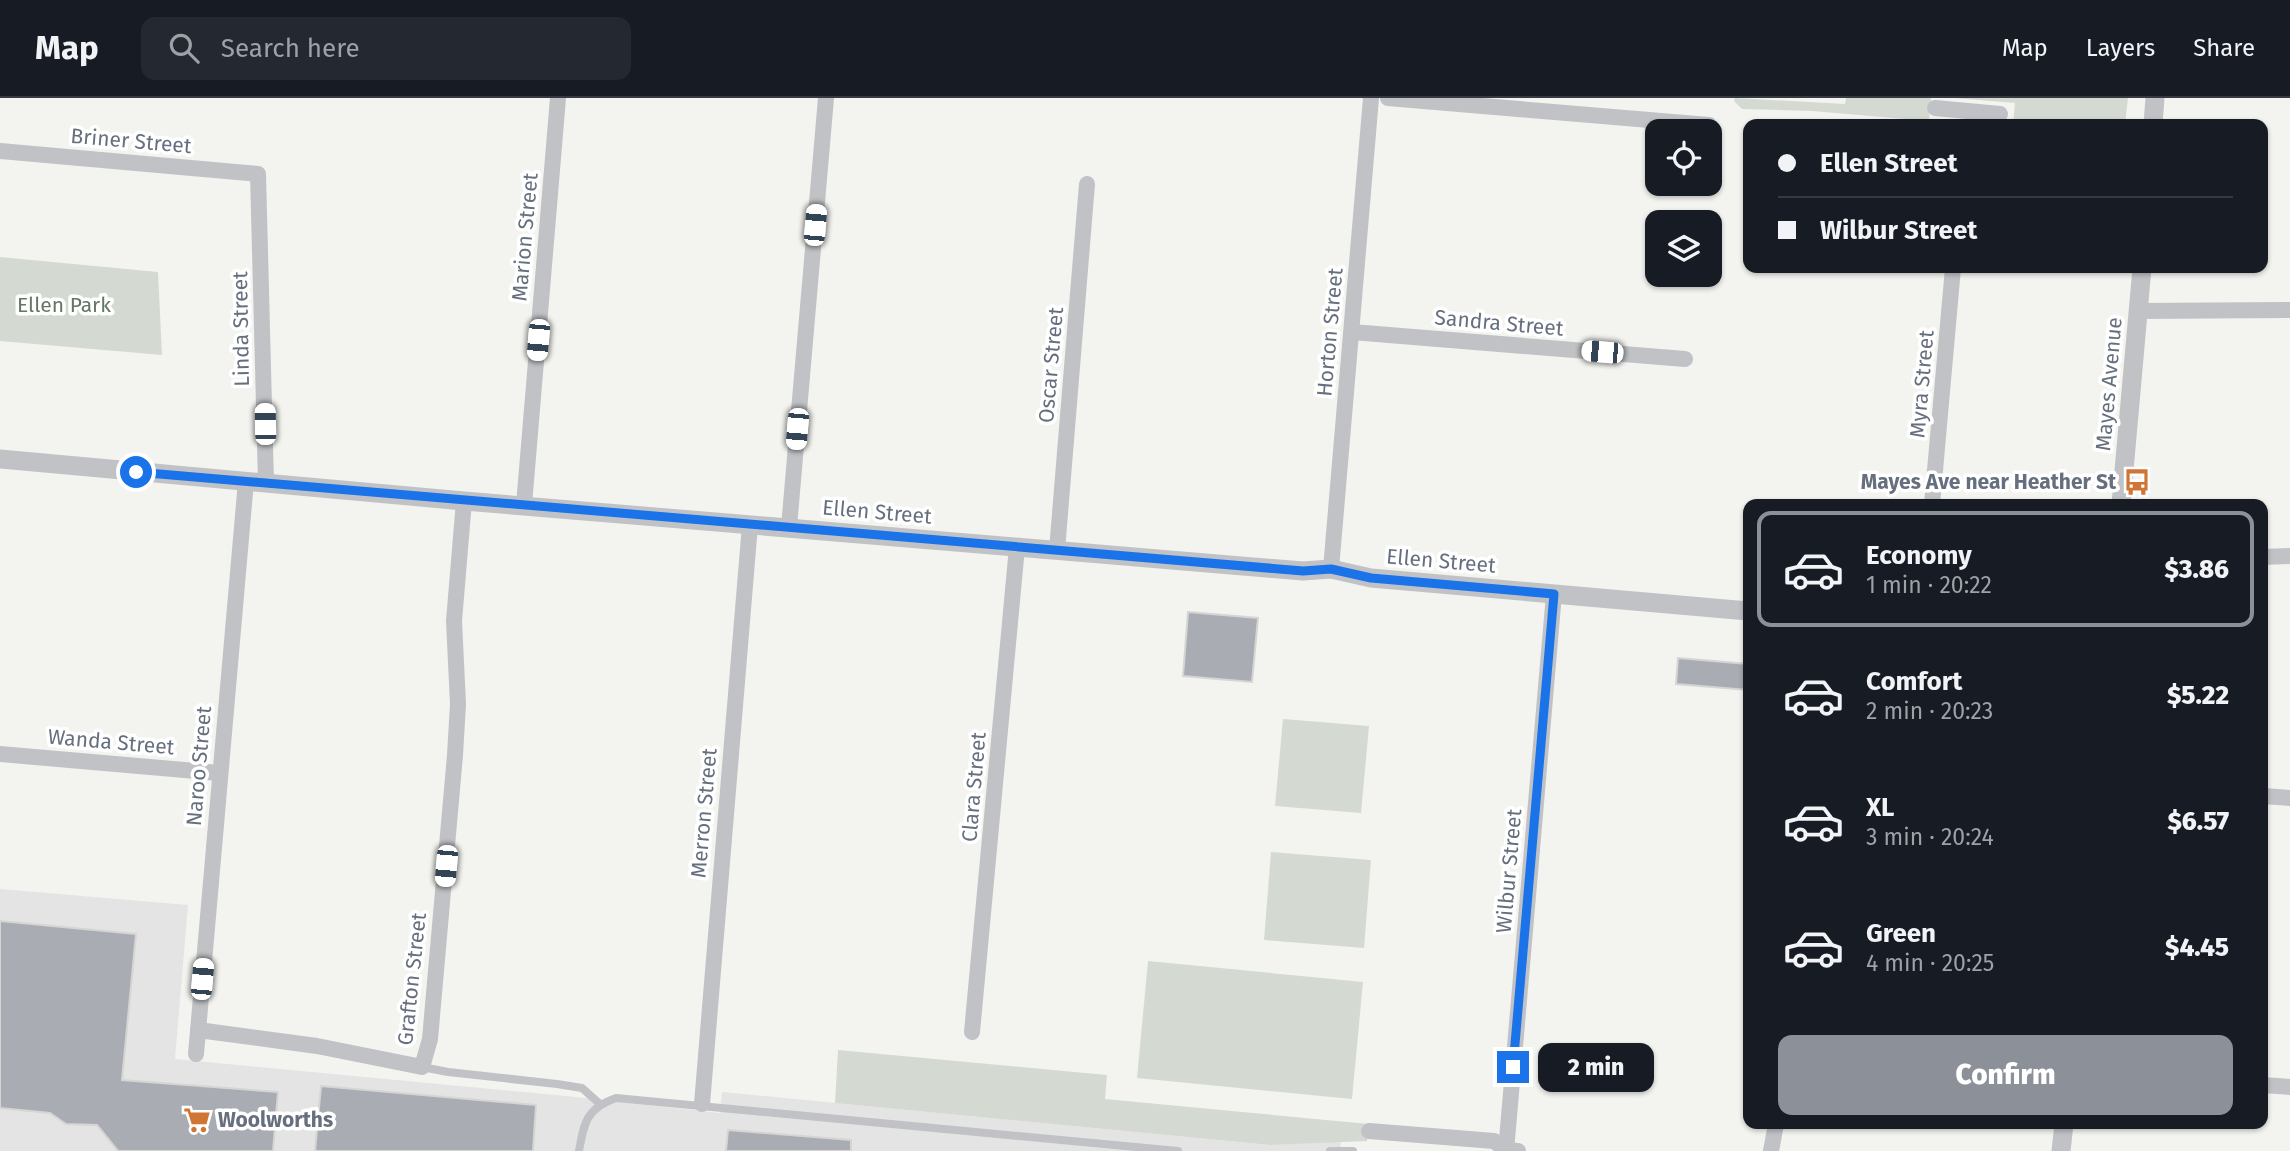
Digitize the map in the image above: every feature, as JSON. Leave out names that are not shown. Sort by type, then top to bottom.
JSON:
[{"type":"street","name":"Marion Street","points":[[524,505],[558,98]]},
{"type":"street","points":[[789,527],[826,98]]},
{"type":"street","name":"Horton Street","points":[[1331,569],[1371,98]]},
{"type":"street","points":[[1388,98],[1645,120]]},
{"type":"street","points":[[2153,119],[2155,98]]},
{"type":"street","points":[[1935,108],[1966,118],[2000,114]]},
{"type":"street","name":"Briner Street","points":[[0,151],[258,174]]},
{"type":"street","name":"Linda Street","points":[[258,174],[266,483]]},
{"type":"street","name":"Oscar Street","points":[[1057,550],[1087,184]]},
{"type":"street","name":"Myra Street","points":[[1932,499],[1953,273]]},
{"type":"street","name":"Mayes Avenue","points":[[2121,499],[2142,273]]},
{"type":"street","points":[[2138,311],[2290,310]]},
{"type":"street","name":"Sandra Street","points":[[1352,332],[1685,359]]},
{"type":"street","name":"Ellen Street","points":[[0,459],[464,501],[1303,571],[1331,569],[1371,578],[1743,611]]},
{"type":"street","name":"Naroo Street","points":[[196,1054],[246,481]]},
{"type":"street","name":"Grafton Street","points":[[198,1030],[317,1046],[422,1066],[430,1039],[455,755],[458,704],[454,621],[464,501]]},
{"type":"street","name":"Merron Street","points":[[702,1104],[750,525]]},
{"type":"street","name":"Clara Street","points":[[972,1032],[1017,547]]},
{"type":"street","points":[[2268,556],[2290,556]]},
{"type":"street","name":"Wilbur Street","points":[[1509,1151],[1554,594]]},
{"type":"street","name":"Wanda Street","points":[[0,754],[219,772]]},
{"type":"street","points":[[2268,796],[2290,798]]},
{"type":"street","points":[[2268,1085],[2290,1087]]},
{"type":"street","points":[[1771,1151],[1775,1129]]},
{"type":"street","points":[[2062,1151],[2064,1129]]},
{"type":"street","points":[[1369,1131],[1494,1141],[1509,1151]]},
{"type":"lane","points":[[422,1066],[448,1072],[582,1088],[600,1104]]},
{"type":"lane","points":[[579,1151],[584,1124],[600,1104],[616,1098],[702,1104],[1178,1151]]},
{"type":"lane","points":[[1330,1151],[1353,1151]]},
{"type":"shaded area","points":[[0,889],[188,905],[175,1059],[720,1113],[722,1092],[1270,1145],[1341,1141],[1340,1151],[0,1151]]},
{"type":"green space","points":[[1735,98],[1845,104],[1846,98],[1931,98],[1929,119],[1742,109],[1734,101]]},
{"type":"green space","points":[[1954,98],[2128,98],[2126,119],[2013,119],[2015,103]]},
{"type":"green space","name":"Ellen Park","points":[[0,257],[158,272],[162,355],[0,341]]},
{"type":"green space","points":[[1283,719],[1369,726],[1361,813],[1275,806]]},
{"type":"green space","points":[[1271,852],[1371,860],[1364,948],[1264,940]]},
{"type":"green space","points":[[1148,961],[1363,982],[1352,1099],[1137,1078]]},
{"type":"green space","points":[[838,1050],[1107,1075],[1105,1099],[1369,1124],[1367,1141],[1270,1145],[835,1103]]},
{"type":"building","points":[[1188,612],[1258,618],[1252,682],[1183,676]]},
{"type":"building","points":[[1678,658],[1743,664],[1743,690],[1676,684]]},
{"type":"building","points":[[0,921],[136,934],[122,1080],[278,1092],[273,1151],[118,1151],[97,1125],[66,1124],[50,1113],[0,1108]]},
{"type":"building","points":[[321,1086],[536,1105],[533,1151],[315,1151]]},
{"type":"building","points":[[728,1130],[851,1140],[851,1151],[726,1151]]},
{"type":"place","name":"Mayes Ave near Heather St","points":[[2137,482]]},
{"type":"place","name":"Woolworths","points":[[197,1120]]},
{"type":"route","points":[[136,472],[1303,571],[1331,569],[1371,578],[1554,594],[1513,1067]]}]
